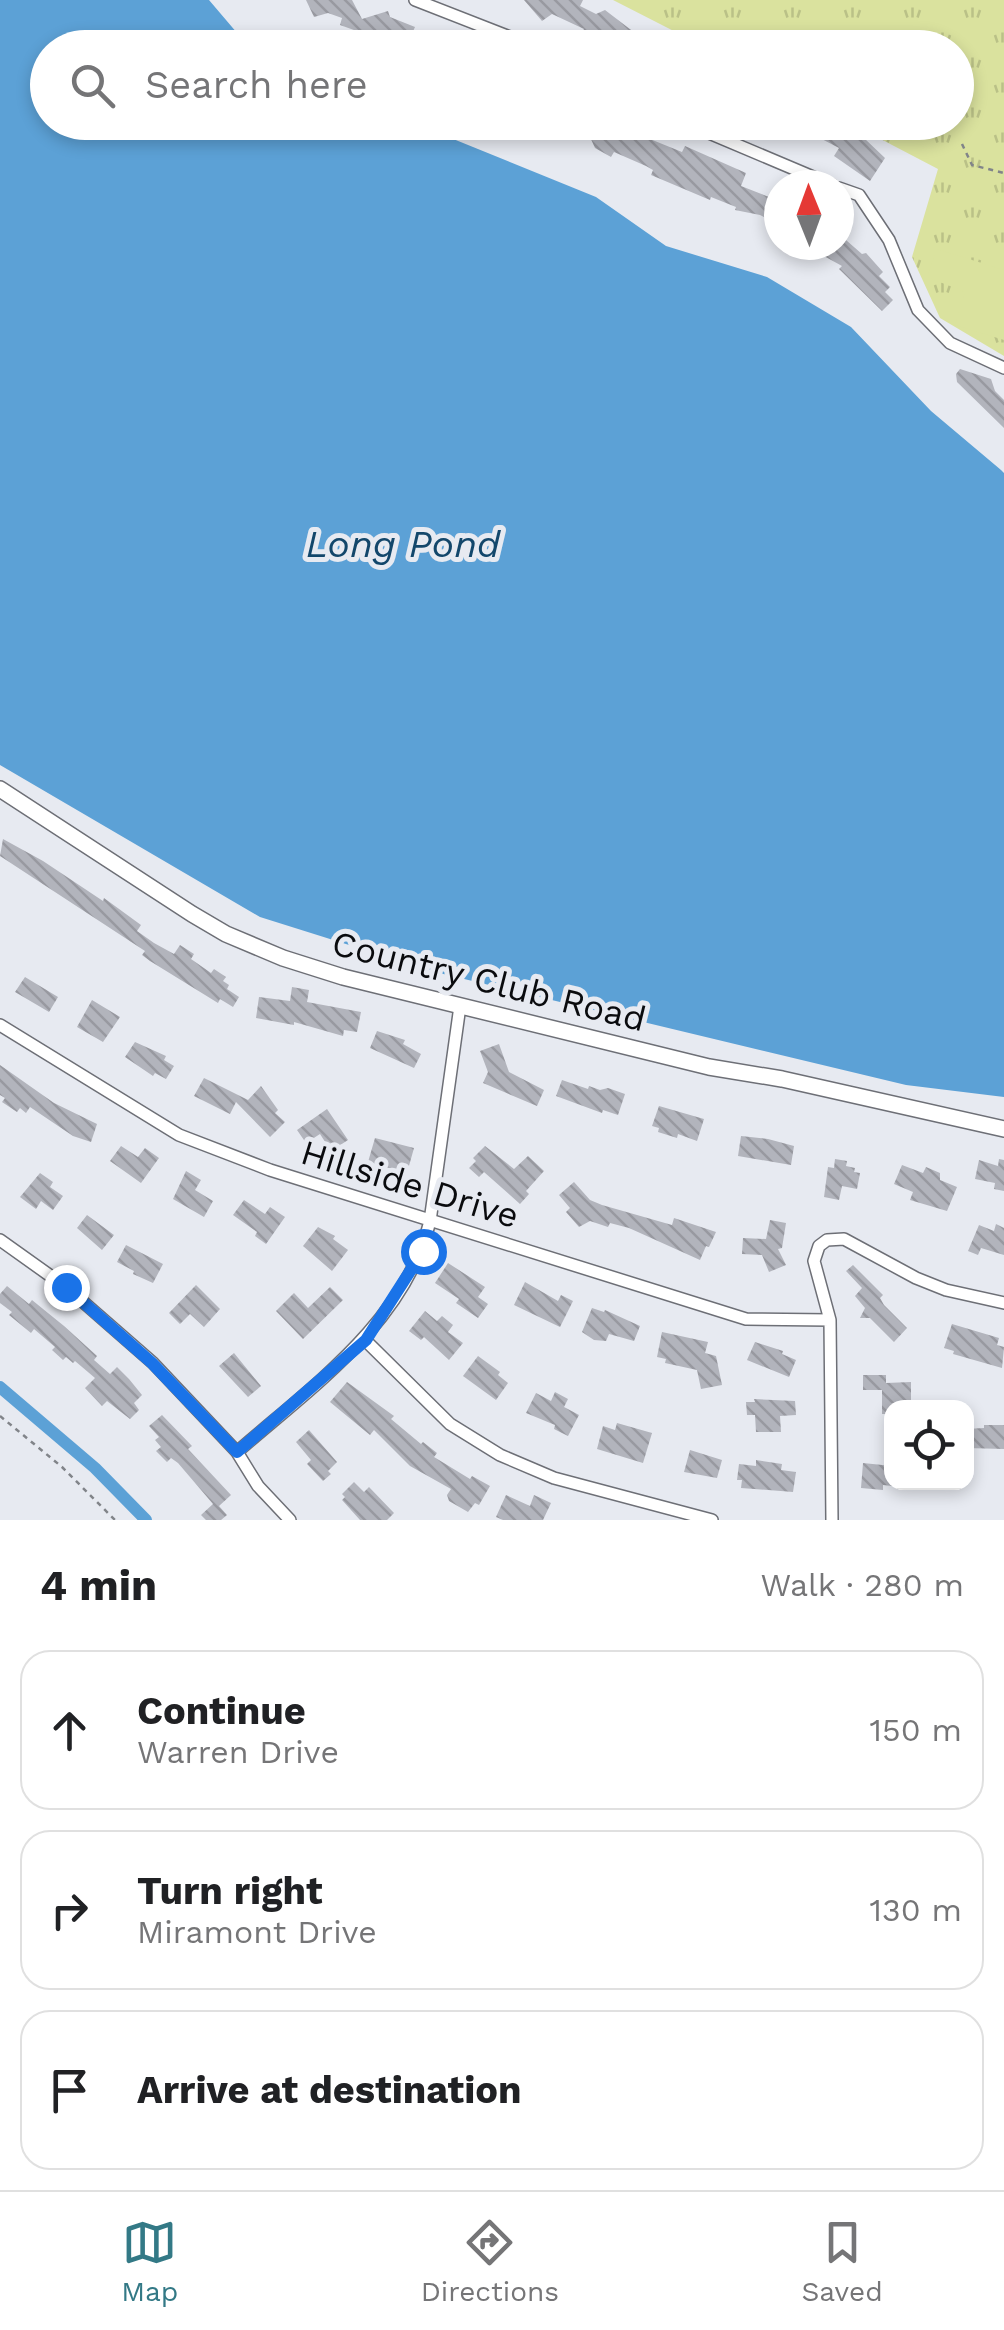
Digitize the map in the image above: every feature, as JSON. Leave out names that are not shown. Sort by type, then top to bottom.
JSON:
[{"type":"street","points":[[415,0],[492,30]]},
{"type":"street","points":[[726,140],[797,170]]},
{"type":"street","points":[[854,194],[889,240],[918,310],[950,342],[1004,368]]},
{"type":"street","name":"Country Club Road","points":[[0,789],[226,934],[283,958],[709,1067],[1004,1128]]},
{"type":"street","points":[[237,1452],[366,1340],[423,1251],[460,1006]]},
{"type":"street","name":"Hillside Drive","points":[[0,1026],[179,1135],[270,1170],[746,1319],[830,1320]]},
{"type":"street","points":[[832,1520],[830,1320],[814,1261],[820,1246],[836,1238],[946,1290],[1004,1303]]},
{"type":"street","points":[[0,1240],[116,1328],[237,1452],[258,1486],[290,1520]]},
{"type":"street","points":[[366,1340],[450,1424],[500,1455],[554,1478],[712,1520]]},
{"type":"path","points":[[962,144],[972,165],[1004,173]]},
{"type":"path","points":[[0,1416],[62,1467],[115,1520]]},
{"type":"green space","points":[[613,0],[1004,0],[1004,356],[940,318],[912,257],[938,169],[883,140],[974,140],[974,30],[672,30]]},
{"type":"green space","points":[[937,249],[1004,270],[1004,340],[955,325],[965,292],[927,277]]},
{"type":"water","name":"Long Pond","points":[[0,0],[209,0],[235,30],[30,30],[30,140],[456,140],[596,197],[666,246],[767,277],[851,327],[931,411],[1004,473],[1004,1097],[906,1085],[435,972],[260,917],[0,765]]},
{"type":"building","points":[[306,0],[352,0],[362,19],[388,11],[390,17],[415,27],[354,30],[340,25],[342,18],[328,13],[314,17]]},
{"type":"building","points":[[524,0],[583,0],[580,6],[596,14],[605,10],[631,30],[583,30],[552,14],[542,21]]},
{"type":"building","points":[[591,140],[652,140],[682,152],[685,146],[746,173],[741,186],[764,195],[764,217],[735,210],[736,207],[651,175],[653,170],[614,152],[611,157],[595,148]]},
{"type":"building","points":[[824,140],[866,140],[885,158],[870,181],[834,156],[839,148]]},
{"type":"building","points":[[854,247],[866,253],[883,272],[879,276],[890,287],[885,292],[893,300],[882,311],[839,269],[842,266],[831,260],[854,260]]},
{"type":"building","points":[[960,369],[991,379],[1004,400],[1004,428],[957,382]]},
{"type":"building","points":[[3,839],[103,901],[104,898],[141,925],[137,931],[154,943],[174,954],[180,945],[194,954],[191,959],[211,973],[214,969],[226,977],[223,981],[229,985],[227,989],[239,997],[233,1007],[220,999],[218,1003],[150,961],[142,955],[145,951],[0,856]]},
{"type":"building","points":[[25,977],[58,997],[49,1012],[15,992]]},
{"type":"building","points":[[292,987],[309,990],[307,1002],[361,1012],[357,1032],[344,1030],[343,1036],[294,1022],[256,1018],[259,997],[290,1001]]},
{"type":"building","points":[[92,1000],[120,1017],[103,1042],[77,1027]]},
{"type":"building","points":[[377,1031],[405,1040],[403,1044],[421,1054],[414,1068],[370,1048]]},
{"type":"building","points":[[135,1042],[166,1056],[164,1060],[174,1066],[166,1079],[155,1073],[153,1076],[125,1057]]},
{"type":"building","points":[[499,1044],[509,1072],[544,1090],[537,1106],[483,1083],[488,1072],[480,1051]]},
{"type":"building","points":[[0,1065],[54,1103],[97,1124],[91,1142],[73,1136],[30,1107],[26,1113],[20,1108],[17,1112],[2,1102],[5,1098],[0,1095]]},
{"type":"building","points":[[204,1078],[248,1100],[261,1086],[278,1110],[275,1113],[285,1122],[270,1137],[236,1102],[230,1114],[194,1096]]},
{"type":"building","points":[[562,1080],[588,1089],[608,1088],[625,1094],[618,1115],[556,1096]]},
{"type":"building","points":[[659,1106],[704,1119],[697,1141],[658,1132],[659,1128],[652,1126]]},
{"type":"building","points":[[327,1109],[348,1140],[331,1151],[320,1134],[306,1143],[297,1130]]},
{"type":"building","points":[[741,1136],[794,1146],[791,1165],[738,1156]]},
{"type":"building","points":[[375,1138],[414,1148],[407,1173],[368,1162]]},
{"type":"building","points":[[121,1146],[138,1157],[145,1148],[159,1158],[141,1183],[110,1161]]},
{"type":"building","points":[[485,1146],[514,1169],[528,1156],[544,1171],[520,1204],[484,1172],[479,1177],[469,1168]]},
{"type":"building","points":[[835,1159],[847,1161],[846,1166],[860,1173],[857,1189],[842,1186],[839,1200],[824,1197],[828,1167],[834,1168]]},
{"type":"building","points":[[999,1159],[1004,1160],[1004,1191],[994,1189],[995,1183],[975,1179],[979,1160],[998,1166]]},
{"type":"building","points":[[902,1165],[923,1173],[926,1167],[940,1173],[940,1180],[957,1187],[947,1211],[910,1200],[913,1192],[894,1184]]},
{"type":"building","points":[[186,1171],[201,1180],[195,1190],[213,1201],[204,1217],[173,1199]]},
{"type":"building","points":[[40,1173],[63,1196],[53,1210],[41,1201],[36,1209],[20,1197]]},
{"type":"building","points":[[574,1182],[590,1200],[602,1205],[672,1225],[674,1218],[716,1232],[700,1260],[629,1228],[590,1221],[579,1227],[566,1212],[570,1208],[559,1195]]},
{"type":"building","points":[[244,1200],[265,1214],[270,1207],[285,1217],[266,1244],[255,1236],[257,1232],[233,1215]]},
{"type":"building","points":[[87,1215],[114,1235],[102,1250],[77,1228]]},
{"type":"building","points":[[770,1220],[786,1223],[782,1248],[778,1249],[786,1265],[769,1272],[762,1255],[742,1254],[743,1238],[766,1239]]},
{"type":"building","points":[[996,1224],[1004,1228],[1004,1255],[981,1248],[978,1255],[968,1251],[979,1225],[994,1231]]},
{"type":"building","points":[[318,1227],[335,1236],[333,1239],[348,1250],[332,1271],[303,1246]]},
{"type":"building","points":[[126,1245],[163,1264],[153,1283],[117,1262]]},
{"type":"building","points":[[448,1263],[485,1287],[478,1297],[488,1304],[478,1318],[435,1283]]},
{"type":"building","points":[[853,1265],[883,1295],[880,1298],[884,1305],[907,1328],[894,1342],[870,1318],[860,1318],[865,1308],[855,1296],[862,1288],[846,1271]]},
{"type":"building","points":[[525,1282],[558,1301],[561,1295],[573,1301],[560,1327],[514,1305]]},
{"type":"building","points":[[196,1285],[220,1309],[204,1327],[190,1314],[180,1324],[169,1313]]},
{"type":"building","points":[[7,1286],[64,1326],[97,1356],[94,1360],[110,1374],[117,1367],[129,1379],[142,1395],[134,1403],[139,1410],[130,1419],[107,1401],[102,1406],[85,1388],[95,1378],[75,1361],[66,1357],[63,1360],[52,1350],[55,1347],[34,1329],[31,1333],[9,1315],[12,1312],[0,1303],[0,1294]]},
{"type":"building","points":[[330,1287],[343,1300],[303,1339],[276,1311],[294,1293],[308,1308]]},
{"type":"building","points":[[592,1308],[640,1326],[634,1341],[609,1334],[606,1341],[594,1340],[582,1332]]},
{"type":"building","points":[[425,1311],[437,1321],[442,1316],[453,1325],[448,1332],[463,1343],[449,1360],[424,1337],[421,1340],[409,1331]]},
{"type":"building","points":[[952,1324],[999,1338],[997,1345],[1004,1347],[1002,1368],[944,1348]]},
{"type":"building","points":[[662,1332],[708,1342],[705,1353],[716,1356],[722,1385],[701,1389],[697,1370],[665,1363],[666,1359],[657,1357]]},
{"type":"building","points":[[755,1342],[783,1351],[782,1354],[796,1360],[789,1377],[747,1360]]},
{"type":"building","points":[[234,1353],[261,1386],[248,1397],[219,1366]]},
{"type":"building","points":[[478,1356],[508,1383],[496,1400],[463,1376]]},
{"type":"building","points":[[863,1375],[886,1375],[886,1383],[911,1382],[911,1400],[884,1400],[882,1414],[882,1390],[863,1390]]},
{"type":"building","points":[[347,1382],[437,1453],[434,1457],[490,1486],[479,1505],[475,1503],[468,1512],[449,1501],[451,1489],[410,1466],[374,1430],[370,1435],[330,1402]]},
{"type":"building","points":[[555,1392],[568,1399],[564,1407],[579,1415],[568,1436],[554,1429],[555,1425],[526,1413],[536,1393],[551,1401]]},
{"type":"building","points":[[754,1399],[795,1401],[796,1415],[780,1416],[781,1432],[756,1432],[755,1415],[747,1415],[746,1402],[755,1402]]},
{"type":"building","points":[[162,1415],[231,1495],[219,1506],[227,1515],[221,1520],[206,1520],[201,1515],[213,1504],[178,1463],[171,1458],[167,1462],[156,1451],[161,1447],[155,1440],[159,1437],[149,1426]]},
{"type":"building","points":[[617,1423],[652,1433],[643,1463],[597,1449],[603,1426],[615,1430]]},
{"type":"building","points":[[1004,1425],[1004,1449],[974,1448],[974,1429]]},
{"type":"building","points":[[309,1430],[337,1462],[323,1481],[307,1464],[311,1460],[296,1442]]},
{"type":"building","points":[[690,1450],[722,1460],[717,1478],[684,1472]]},
{"type":"building","points":[[756,1460],[782,1464],[781,1470],[796,1472],[793,1492],[741,1488],[742,1480],[737,1480],[739,1464],[756,1466]]},
{"type":"building","points":[[863,1463],[884,1465],[883,1490],[861,1488]]},
{"type":"building","points":[[354,1482],[364,1492],[369,1487],[394,1513],[387,1520],[360,1520],[342,1500],[342,1494]]},
{"type":"building","points":[[506,1495],[530,1506],[534,1495],[551,1503],[543,1520],[503,1520],[496,1517]]},
{"type":"waterway","points":[[0,1387],[95,1468],[146,1520]]},
{"type":"route","points":[[66,1287],[116,1328],[237,1452],[366,1340],[423,1251]]}]
